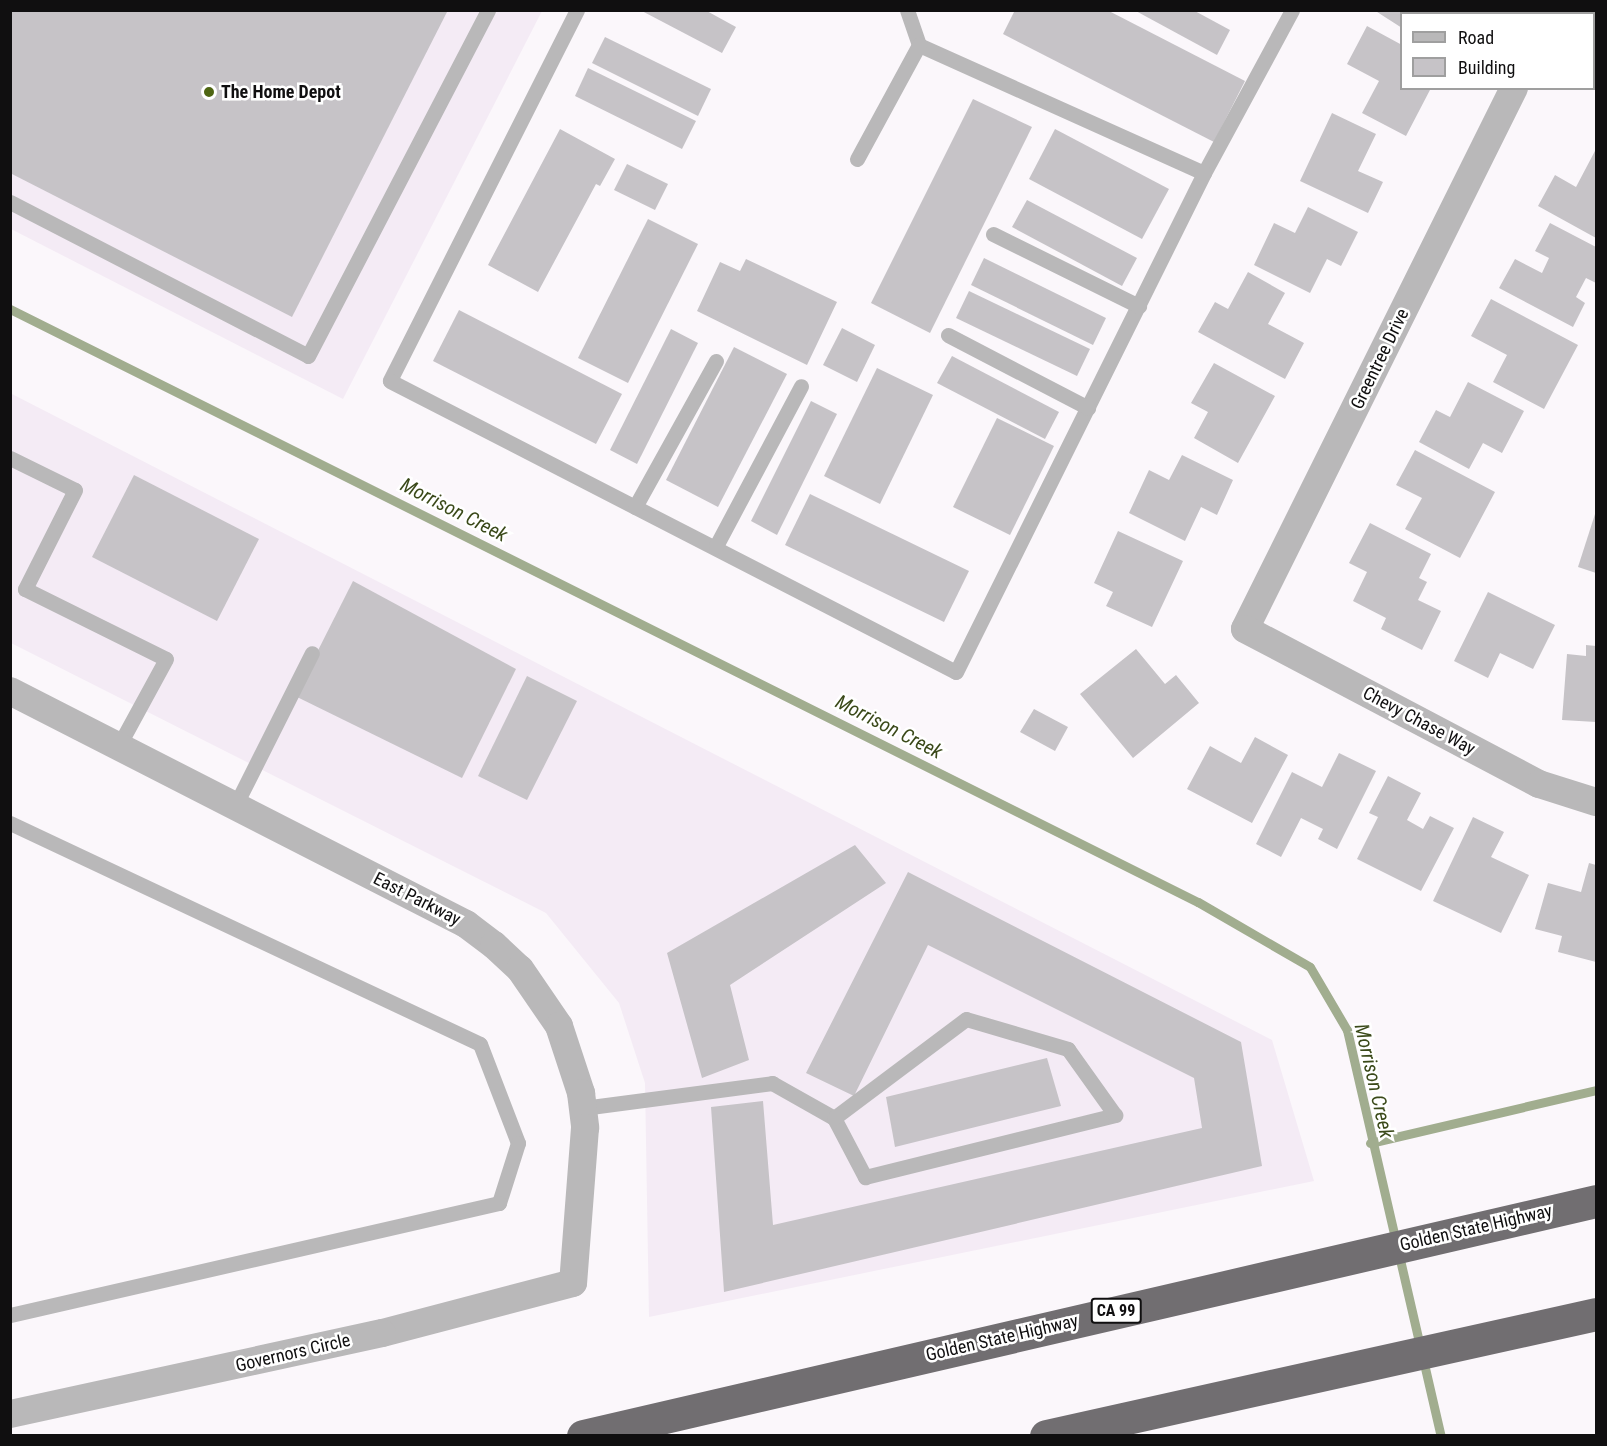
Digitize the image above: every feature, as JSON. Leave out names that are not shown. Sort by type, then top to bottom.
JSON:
[{"type":"highway","name":"Golden State Highway","points":[[583,1436],[1596,1201]]},
{"type":"highway","points":[[1046,1436],[1596,1314]]},
{"type":"street","name":"Greentree Drive","points":[[1245,629],[1513,90]]},
{"type":"street","name":"Chevy Chase Way","points":[[1245,629],[1539,784],[1596,802]]},
{"type":"street","name":"East Parkway","points":[[10,691],[466,924],[520,969],[559,1026],[583,1108],[585,1162],[573,1283]]},
{"type":"street","name":"Governors Circle","points":[[10,1414],[370,1335],[573,1283]]},
{"type":"lane","points":[[10,202],[308,356],[488,10]]},
{"type":"lane","points":[[577,10],[390,381],[716,546],[956,672],[1204,173],[1292,10]]},
{"type":"lane","points":[[907,10],[919,45],[1204,173]]},
{"type":"lane","points":[[857,159],[919,45]]},
{"type":"lane","points":[[993,234],[1138,306]]},
{"type":"lane","points":[[948,335],[1088,408]]},
{"type":"lane","points":[[635,507],[716,361]]},
{"type":"lane","points":[[716,546],[801,387]]},
{"type":"lane","points":[[10,458],[75,490],[25,589],[166,659],[118,747]]},
{"type":"lane","points":[[235,806],[312,653]]},
{"type":"lane","points":[[10,823],[480,1044],[518,1143],[500,1203],[10,1315]]},
{"type":"lane","points":[[583,1108],[772,1083],[834,1118],[865,1177],[1114,1115],[1068,1049],[966,1019],[834,1118]]},
{"type":"shaded area","name":"The Home Depot","points":[[10,11],[542,11],[343,399],[11,229]]},
{"type":"shaded area","points":[[10,393],[1272,1040],[1314,1181],[649,1317],[645,1083],[619,1003],[546,913],[11,643]]},
{"type":"building","name":"The Home Depot","points":[[10,10],[448,10],[292,317],[10,173]]},
{"type":"building","points":[[640,10],[705,10],[736,27],[722,53]]},
{"type":"building","points":[[1015,10],[1107,10],[1245,81],[1214,142],[1003,34]]},
{"type":"building","points":[[1134,10],[1193,10],[1230,30],[1217,55]]},
{"type":"building","points":[[1374,10],[1458,10],[1461,12],[1400,12],[1400,27]]},
{"type":"building","points":[[1367,26],[1400,44],[1400,90],[1430,90],[1406,136],[1362,113],[1379,81],[1347,64]]},
{"type":"building","points":[[605,37],[711,89],[698,116],[592,63]]},
{"type":"building","points":[[588,68],[696,121],[682,149],[575,96]]},
{"type":"building","points":[[973,99],[1032,127],[930,333],[871,303]]},
{"type":"building","points":[[1332,113],[1376,134],[1358,171],[1383,182],[1368,213],[1300,181]]},
{"type":"building","points":[[560,129],[615,159],[600,186],[596,184],[538,292],[488,265]]},
{"type":"building","points":[[1055,129],[1169,189],[1142,239],[1029,179]]},
{"type":"building","points":[[1596,149],[1596,238],[1538,206],[1555,175],[1576,187]]},
{"type":"building","points":[[627,164],[668,184],[655,210],[614,190]]},
{"type":"building","points":[[1027,200],[1137,258],[1122,286],[1012,227]]},
{"type":"building","points":[[1308,207],[1358,232],[1341,266],[1327,259],[1310,293],[1254,265],[1274,223],[1295,233]]},
{"type":"building","points":[[648,219],[698,244],[628,383],[578,358]]},
{"type":"building","points":[[1550,223],[1596,247],[1596,283],[1586,278],[1576,297],[1585,303],[1573,327],[1499,288],[1515,259],[1542,273],[1549,258],[1535,251]]},
{"type":"building","points":[[984,258],[1106,318],[1093,345],[971,285]]},
{"type":"building","points":[[746,259],[837,302],[807,365],[697,311],[720,262],[740,271]]},
{"type":"building","points":[[1248,272],[1285,293],[1268,324],[1304,343],[1285,379],[1198,332],[1215,302],[1228,309]]},
{"type":"building","points":[[969,291],[1090,349],[1077,376],[956,318]]},
{"type":"building","points":[[1491,299],[1578,345],[1544,409],[1493,382],[1507,355],[1471,336]]},
{"type":"building","points":[[459,310],[622,394],[596,444],[433,361]]},
{"type":"building","points":[[842,328],[875,345],[857,382],[823,365]]},
{"type":"building","points":[[671,329],[698,343],[637,464],[610,450]]},
{"type":"building","points":[[734,347],[787,374],[718,507],[666,480]]},
{"type":"building","points":[[952,356],[1059,412],[1045,439],[937,383]]},
{"type":"building","points":[[1214,363],[1275,396],[1238,463],[1194,438],[1208,412],[1191,403]]},
{"type":"building","points":[[877,368],[933,395],[880,504],[824,476]]},
{"type":"building","points":[[1468,382],[1524,411],[1502,453],[1483,443],[1469,469],[1419,442],[1436,410],[1450,417]]},
{"type":"building","points":[[811,401],[837,414],[777,535],[751,521]]},
{"type":"building","points":[[997,418],[1054,446],[1010,535],[953,507]]},
{"type":"building","points":[[1415,450],[1495,492],[1460,558],[1405,529],[1422,498],[1396,485]]},
{"type":"building","points":[[1182,455],[1233,480],[1217,515],[1201,507],[1185,541],[1129,513],[1149,470],[1169,480]]},
{"type":"building","points":[[134,475],[259,539],[217,621],[92,557]]},
{"type":"building","points":[[810,494],[969,571],[944,622],[785,545]]},
{"type":"building","points":[[1596,511],[1596,573],[1578,567]]},
{"type":"building","points":[[1370,523],[1431,554],[1419,578],[1427,582],[1418,600],[1441,611],[1422,650],[1381,629],[1386,618],[1353,601],[1367,572],[1349,563]]},
{"type":"building","points":[[1118,531],[1183,561],[1152,627],[1106,606],[1113,592],[1094,583]]},
{"type":"building","points":[[353,581],[516,669],[462,778],[295,696]]},
{"type":"building","points":[[1488,592],[1555,625],[1533,669],[1500,653],[1488,678],[1454,661]]},
{"type":"building","points":[[1586,645],[1596,646],[1596,722],[1562,720],[1567,654],[1586,656]]},
{"type":"building","points":[[1136,649],[1165,684],[1176,675],[1199,703],[1133,758],[1080,694]]},
{"type":"building","points":[[527,676],[577,701],[527,800],[478,776]]},
{"type":"building","points":[[1034,709],[1068,727],[1055,751],[1020,732]]},
{"type":"building","points":[[1255,737],[1288,755],[1252,823],[1187,789],[1210,746],[1241,763]]},
{"type":"building","points":[[1339,753],[1376,771],[1337,849],[1318,839],[1323,829],[1301,818],[1281,857],[1256,844],[1292,772],[1322,787]]},
{"type":"building","points":[[1388,776],[1421,793],[1407,820],[1423,829],[1430,816],[1454,828],[1421,891],[1357,859],[1378,817],[1369,813]]},
{"type":"building","points":[[1473,817],[1504,832],[1491,857],[1529,875],[1501,933],[1433,901]]},
{"type":"building","points":[[855,845],[886,883],[730,985],[749,1060],[702,1078],[667,953]]},
{"type":"building","points":[[1589,863],[1596,865],[1596,962],[1558,952],[1562,936],[1535,929],[1548,883],[1581,892]]},
{"type":"building","points":[[908,872],[1241,1042],[1262,1166],[724,1292],[711,1107],[763,1101],[773,1225],[1202,1128],[1194,1078],[928,945],[854,1096],[806,1073]]},
{"type":"building","points":[[1047,1058],[1061,1106],[895,1147],[886,1097]]},
{"type":"waterway","name":"Morrison Creek","points":[[10,309],[1198,902],[1310,967],[1347,1030],[1441,1436]]},
{"type":"waterway","points":[[1370,1143],[1596,1090]]},
{"type":"place","name":"The Home Depot","points":[[209,92]]}]
